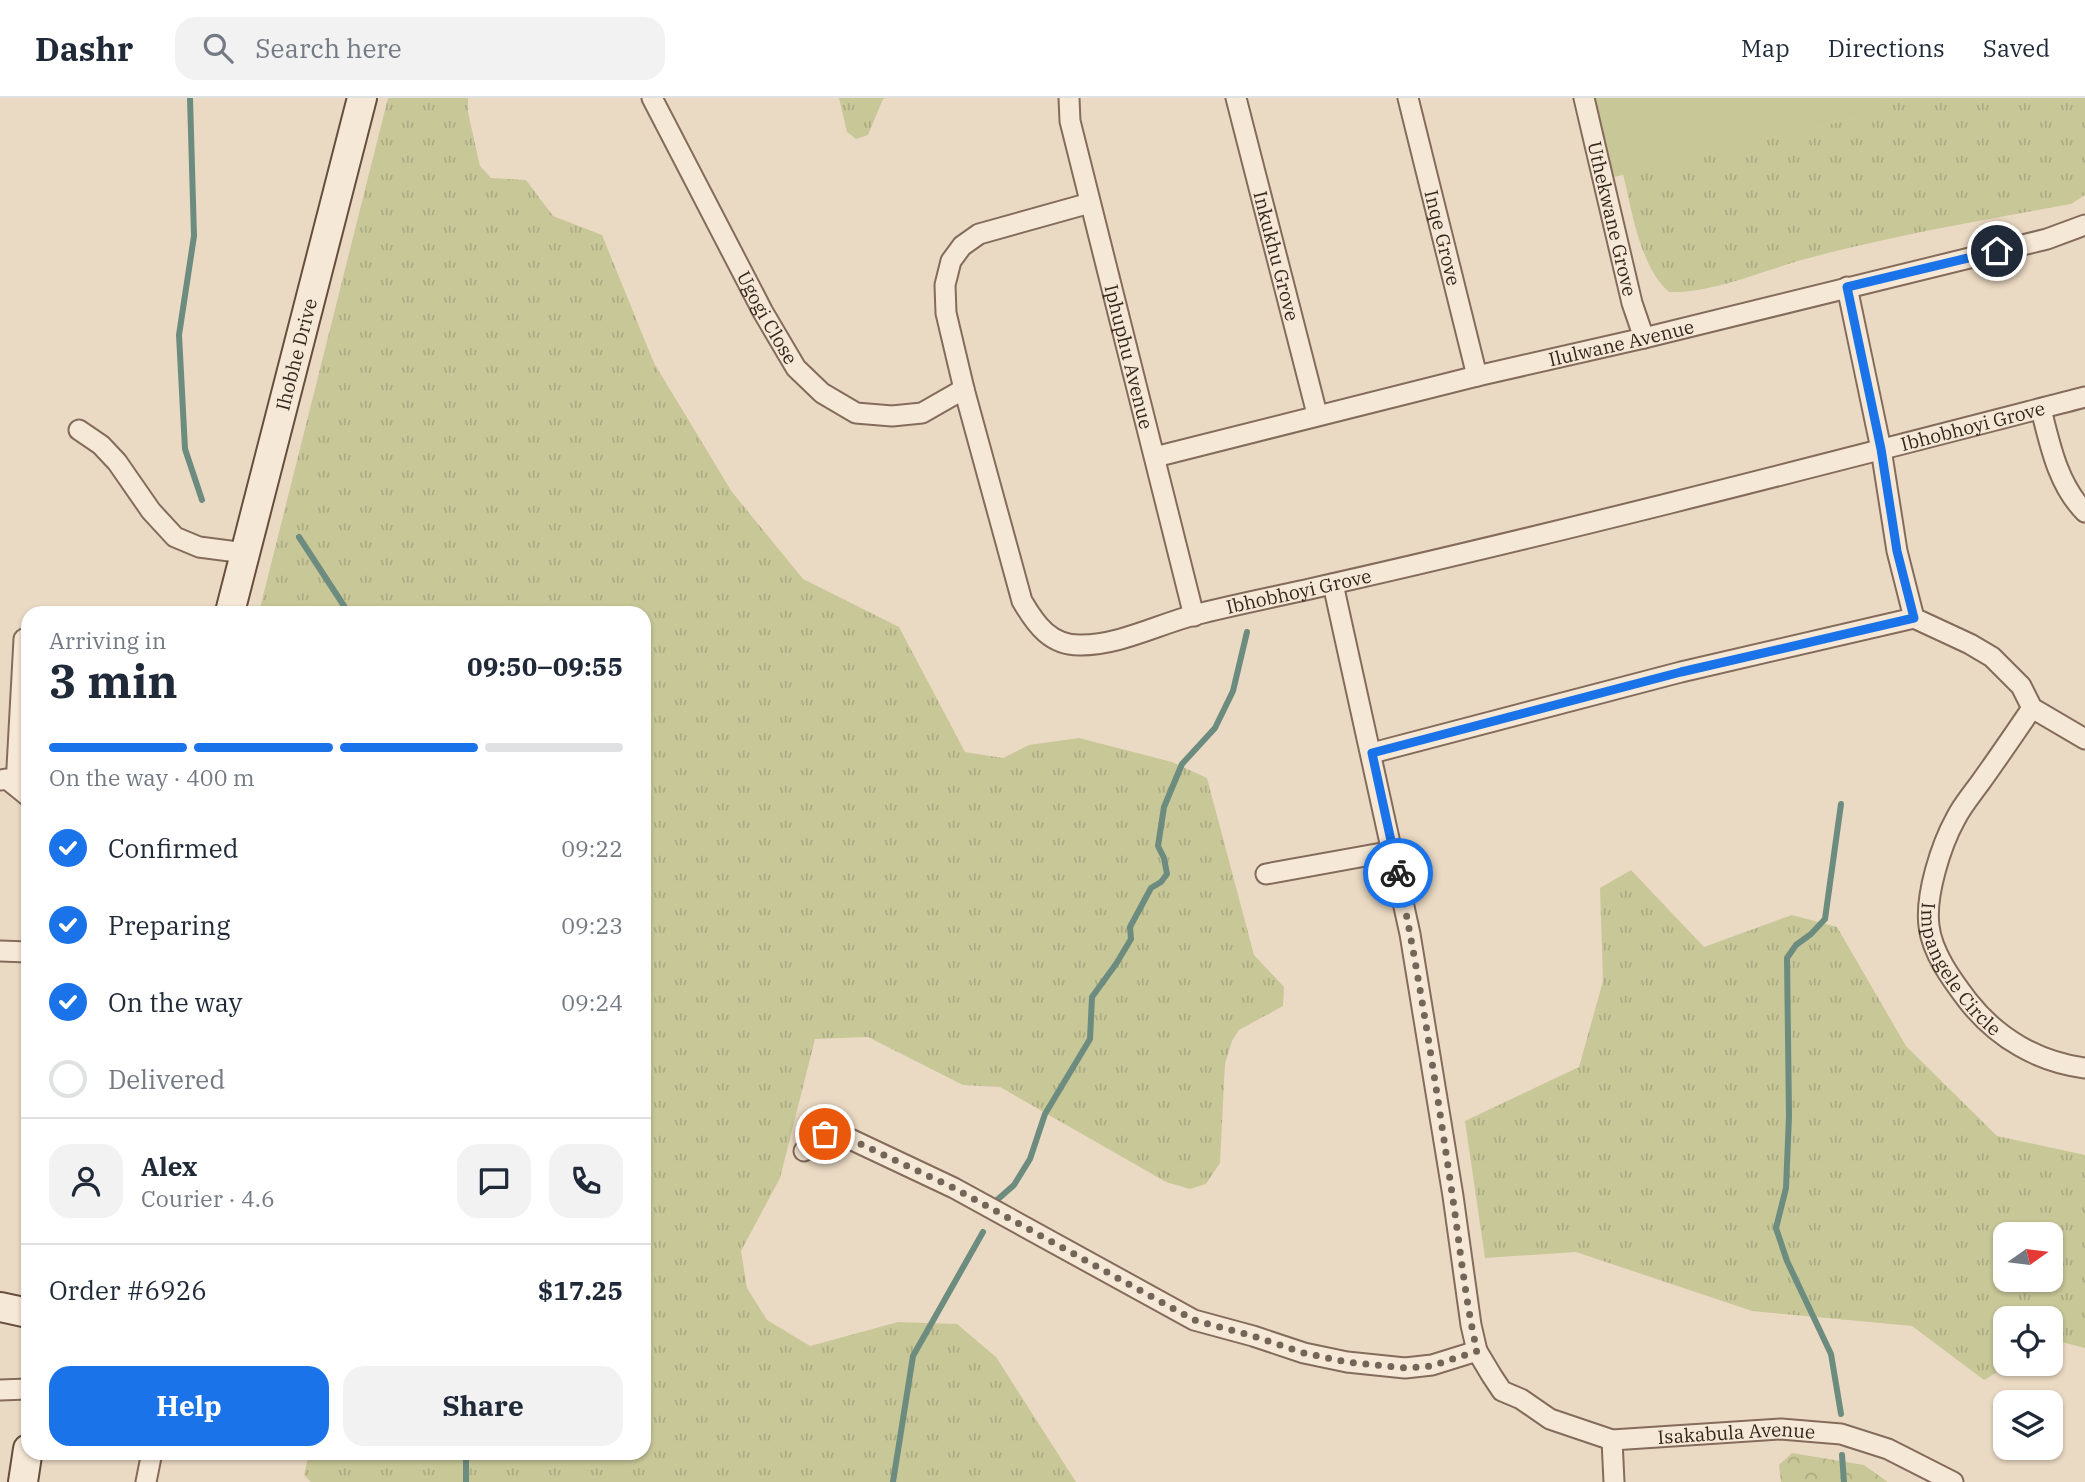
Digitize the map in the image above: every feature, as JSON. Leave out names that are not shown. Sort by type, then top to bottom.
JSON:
[{"type":"street","name":"Ihobhe Drive","points":[[232,606],[362,98]]},
{"type":"street","name":"Ugogi Close","points":[[652,98],[763,312],[796,368],[822,393],[856,413],[892,416],[922,413],[964,389]]},
{"type":"street","name":"Iphuphu Avenue","points":[[1069,98],[1070,121],[1194,615]]},
{"type":"street","name":"Inkukhu Grove","points":[[1237,98],[1317,414]]},
{"type":"street","name":"Inqe Grove","points":[[1408,98],[1476,376]]},
{"type":"street","name":"Uthekwane Grove","points":[[1584,98],[1633,303],[1644,338]]},
{"type":"street","name":"Ibhobhoyi Grove","points":[[1090,203],[979,234],[962,246],[951,261],[944,285],[946,313],[964,389],[1010,563],[1022,601],[1035,623],[1053,640],[1084,645],[1110,641],[1194,615],[1651,508],[2085,397]]},
{"type":"street","name":"Ilulwane Avenue","points":[[1155,457],[1317,414],[1644,338],[2047,239],[2085,225]]},
{"type":"street","points":[[1847,287],[1881,449],[1897,551],[1914,618]]},
{"type":"street","points":[[2041,409],[2059,470],[2069,492],[2085,512]]},
{"type":"street","points":[[79,430],[101,444],[117,461],[152,511],[175,537],[199,547],[245,553]]},
{"type":"street","points":[[804,1151],[814,1139],[825,1134],[848,1138],[954,1188],[1194,1320],[1304,1353],[1347,1362],[1405,1368],[1432,1366],[1477,1351],[1410,934],[1333,584]]},
{"type":"street","points":[[1372,753],[1681,672],[1914,618],[1992,657],[2021,687],[2032,708],[2085,739]]},
{"type":"street","points":[[15,788],[21,689]]},
{"type":"street","name":"Impangele Circle","points":[[2032,708],[1956,818],[1935,875],[1930,899],[1929,926],[1939,956],[1956,985],[1977,1012],[2005,1038],[2040,1058],[2085,1068]]},
{"type":"street","points":[[1266,874],[1393,850]]},
{"type":"street","points":[[0,951],[21,952]]},
{"type":"street","points":[[0,1307],[21,1312]]},
{"type":"street","name":"Isakabula Avenue","points":[[1477,1351],[1502,1391],[1521,1399],[1550,1419],[1612,1440],[1781,1429],[1841,1434],[1888,1449],[1953,1482]]},
{"type":"street","points":[[0,1390],[21,1389]]},
{"type":"street","points":[[1612,1440],[1614,1482]]},
{"type":"street","points":[[23,1482],[26,1460]]},
{"type":"street","points":[[146,1482],[150,1460]]},
{"type":"green space","points":[[388,98],[468,98],[468,112],[480,166],[491,178],[526,180],[553,216],[602,235],[654,363],[732,492],[803,579],[899,627],[965,752],[1003,758],[1029,745],[1079,738],[1172,762],[1207,778],[1254,955],[1284,987],[1283,1006],[1239,1030],[1232,1041],[1225,1064],[1220,1163],[1206,1184],[1190,1189],[1166,1182],[1000,1087],[963,1085],[868,1037],[815,1039],[780,1178],[741,1251],[747,1288],[767,1320],[810,1346],[898,1322],[957,1324],[996,1357],[1076,1482],[311,1482],[304,1475],[307,1460],[651,1460],[651,606],[261,606]]},
{"type":"green space","points":[[839,98],[886,98],[883,99],[868,135],[856,139],[847,132]]},
{"type":"green space","points":[[1594,98],[1885,98],[1873,114],[1614,177]]},
{"type":"green space","points":[[1885,98],[2085,98],[2085,195],[2071,204],[1874,242],[1703,289],[1669,292],[1659,281],[1638,238],[1623,174],[1872,114]]},
{"type":"green space","points":[[1631,870],[1704,947],[1792,915],[1837,927],[1906,1046],[1997,1136],[2085,1155],[2085,1348],[2063,1342],[2063,1306],[1993,1306],[1993,1375],[1984,1380],[1912,1326],[1752,1311],[1576,1252],[1485,1258],[1465,1121],[1579,1067],[1603,981],[1600,888]]},
{"type":"green space","points":[[1792,1453],[1864,1465],[1888,1482],[1781,1482],[1779,1465]]},
{"type":"waterway","points":[[190,98],[194,236],[179,335],[185,449],[202,500]]},
{"type":"waterway","points":[[299,537],[344,606]]},
{"type":"waterway","points":[[997,1200],[1014,1185],[1030,1159],[1045,1114],[1090,1039],[1092,997],[1131,939],[1130,927],[1151,888],[1167,874],[1158,846],[1164,807],[1182,764],[1215,728],[1233,691],[1247,632]]},
{"type":"waterway","points":[[1841,804],[1825,919],[1796,945],[1787,958],[1789,1116],[1786,1188],[1776,1228],[1787,1261],[1831,1354],[1841,1414]]},
{"type":"waterway","points":[[893,1482],[913,1356],[983,1232]]},
{"type":"waterway","points":[[1842,1455],[1844,1482]]},
{"type":"waterway","points":[[466,1460],[466,1482]]},
{"type":"way so far","points":[[825,1134],[848,1138],[954,1188],[1194,1320],[1304,1353],[1347,1362],[1405,1368],[1432,1366],[1477,1351],[1398,873]]},
{"type":"route","points":[[1398,873],[1372,753],[1681,672],[1914,618],[1897,551],[1881,449],[1847,287],[1997,251]]}]
